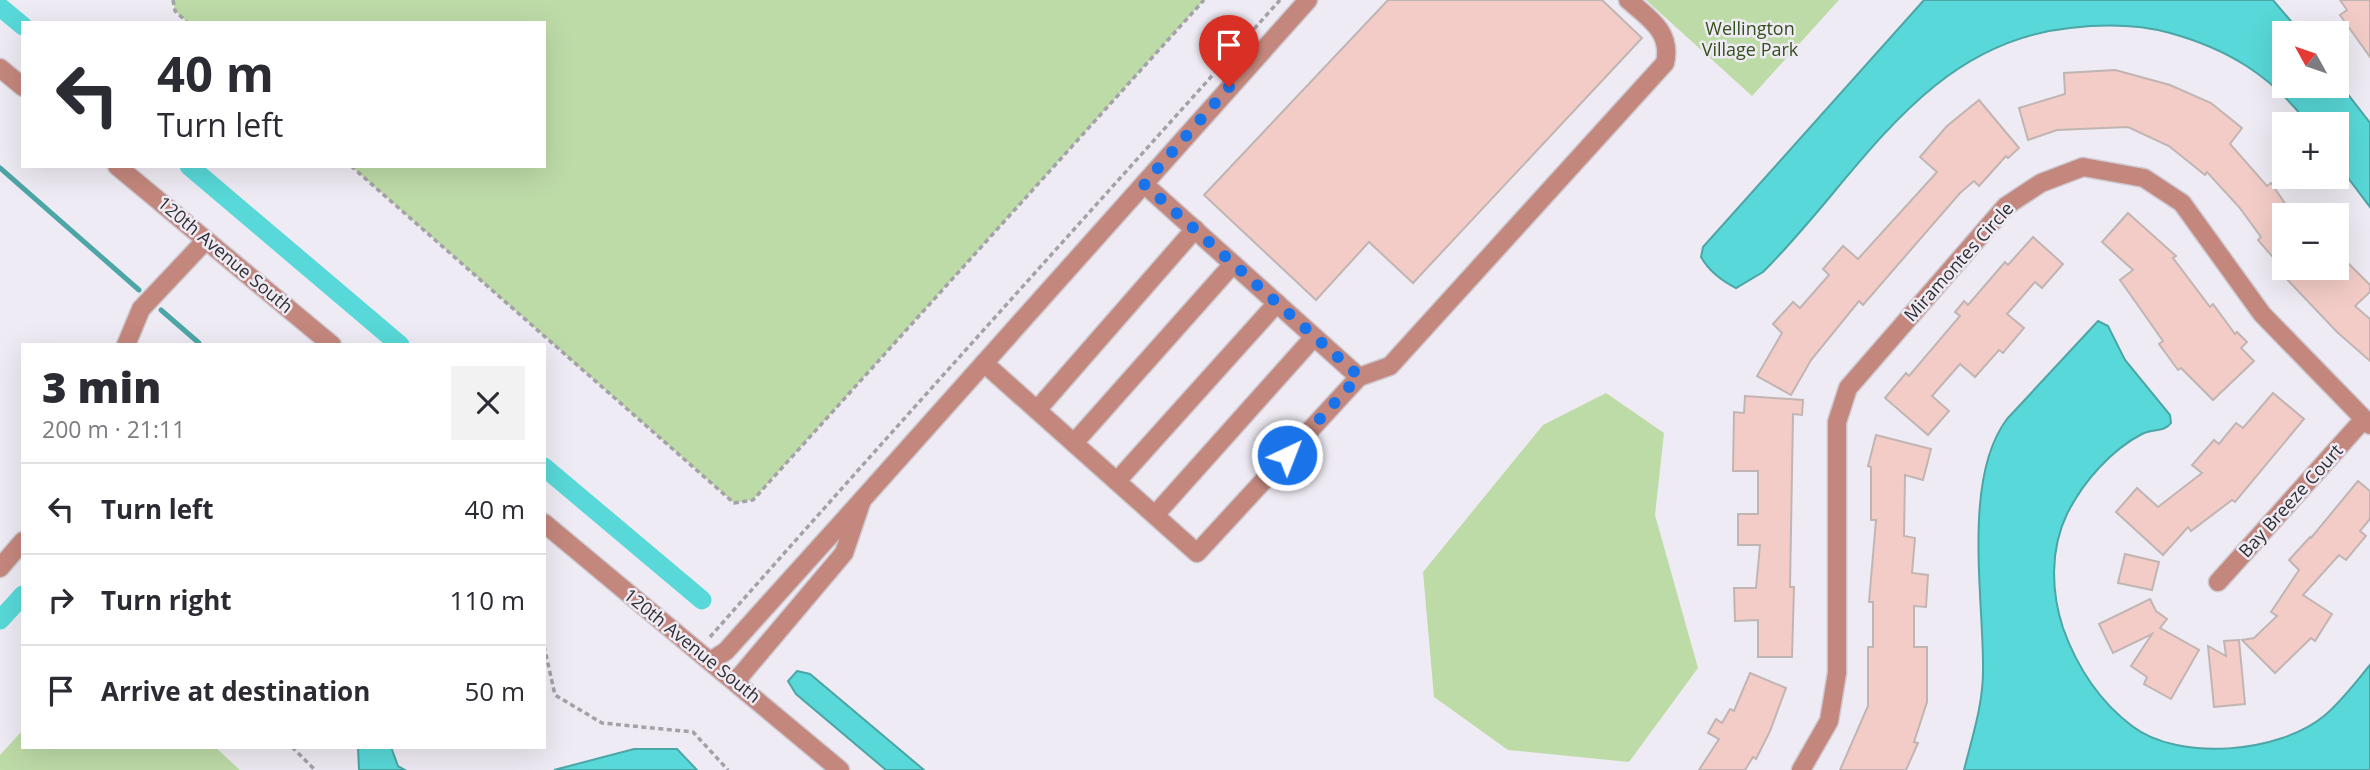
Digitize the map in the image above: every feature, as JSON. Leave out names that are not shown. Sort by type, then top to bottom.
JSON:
[{"type":"street","points":[[711,660],[726,651],[1308,0]]},
{"type":"street","points":[[984,363],[1198,553],[1359,376],[1391,366],[1665,62],[1667,42],[1660,29],[1628,0]]},
{"type":"street","points":[[0,68],[21,85]]},
{"type":"street","name":"Miramontes Circle","points":[[1801,770],[1829,721],[1837,673],[1837,422],[1848,388],[2006,206],[2041,183],[2082,167],[2144,178],[2182,202],[2263,314],[2367,422]]},
{"type":"street","name":"120th Avenue South","points":[[119,168],[330,343]]},
{"type":"street","points":[[1144,184],[1359,376]]},
{"type":"street","points":[[1037,410],[1195,229]]},
{"type":"street","points":[[127,343],[141,309],[206,240]]},
{"type":"street","points":[[1074,443],[1233,264]]},
{"type":"street","points":[[1117,481],[1277,303]]},
{"type":"street","points":[[1155,515],[1314,337]]},
{"type":"street","name":"Bay Breeze Court","points":[[2218,582],[2367,422]]},
{"type":"street","points":[[736,681],[844,553],[862,500]]},
{"type":"street","name":"120th Avenue South","points":[[546,525],[840,770]]},
{"type":"street","points":[[0,568],[21,543]]},
{"type":"path","points":[[173,0],[175,11],[186,21]]},
{"type":"path","points":[[353,168],[734,503],[753,500],[1204,0]]},
{"type":"path","points":[[710,636],[1011,296],[1128,172],[1280,0]]},
{"type":"path","points":[[546,655],[555,695],[602,723],[693,732],[728,770]]},
{"type":"path","points":[[294,749],[315,770]]},
{"type":"green space","points":[[173,0],[1204,0],[753,500],[734,503],[353,168],[546,168],[546,21],[186,21],[175,11]]},
{"type":"green space","name":"Wellington Village Park","points":[[1646,0],[1839,0],[1752,96]]},
{"type":"green space","points":[[1606,393],[1664,433],[1655,515],[1698,668],[1629,762],[1508,750],[1434,697],[1423,572],[1543,425]]},
{"type":"green space","points":[[21,732],[21,749],[217,749],[240,770],[0,770],[0,755]]},
{"type":"water","points":[[1924,0],[2273,0],[2291,21],[2272,21],[2272,85],[2230,56],[2158,30],[2095,26],[2070,28],[2018,39],[1973,59],[1933,87],[1897,120],[1863,157],[1763,272],[1736,288],[1708,267],[1701,257],[1703,247]]},
{"type":"water","points":[[2349,96],[2370,123],[2370,207],[2349,179],[2349,112],[2298,112],[2285,98],[2349,98]]},
{"type":"water","points":[[2098,321],[2108,326],[2125,360],[2170,415],[2171,423],[2165,428],[2142,434],[2109,458],[2081,490],[2061,527],[2055,556],[2056,600],[2063,628],[2082,670],[2109,706],[2132,726],[2152,737],[2175,745],[2229,748],[2256,745],[2305,729],[2330,711],[2370,665],[2370,770],[1964,770],[1982,692],[1980,504],[1993,443],[2007,419]]},
{"type":"water","points":[[797,671],[810,674],[924,770],[886,770],[796,694],[788,681]]},
{"type":"water","points":[[358,749],[392,749],[398,766],[405,770],[359,770]]},
{"type":"water","points":[[634,749],[677,749],[697,770],[554,770]]},
{"type":"building","points":[[1388,0],[1602,0],[1642,38],[1413,283],[1369,242],[1316,300],[1204,195]]},
{"type":"building","points":[[2340,0],[2370,0],[2370,57],[2349,28],[2349,21],[2344,21],[2340,15],[2347,10]]},
{"type":"building","points":[[2115,70],[2170,85],[2211,103],[2242,128],[2230,144],[2267,186],[2271,183],[2272,189],[2275,189],[2285,203],[2272,203],[2272,256],[2258,240],[2261,237],[2239,207],[2207,172],[2205,175],[2169,146],[2128,127],[2057,130],[2028,140],[2019,108],[2065,94],[2064,73]]},
{"type":"building","points":[[1979,100],[2019,148],[2008,158],[2006,156],[1979,186],[1974,181],[1960,193],[1863,305],[1859,301],[1811,360],[1791,395],[1757,376],[1782,333],[1773,324],[1793,302],[1800,308],[1829,275],[1823,269],[1843,246],[1858,259],[1937,172],[1920,157],[1947,126]]},
{"type":"building","points":[[2128,213],[2176,256],[2173,258],[2210,307],[2213,304],[2235,334],[2237,332],[2247,342],[2241,348],[2254,361],[2213,400],[2181,368],[2178,370],[2159,344],[2163,341],[2120,280],[2133,270],[2102,242]]},
{"type":"building","points":[[2033,237],[2063,264],[2042,288],[2035,282],[2007,314],[2024,328],[2003,353],[1999,350],[1975,377],[1960,364],[1932,396],[1949,411],[1928,435],[1885,398],[1906,373],[1909,376],[1960,316],[1955,312],[1964,301],[1968,305],[2005,262],[2008,265]]},
{"type":"building","points":[[2349,264],[2370,285],[2370,292],[2355,306],[2370,319],[2370,361],[2337,332],[2288,280],[2349,280]]},
{"type":"building","points":[[2273,393],[2304,419],[2235,502],[2232,500],[2191,531],[2188,527],[2163,555],[2116,512],[2137,488],[2158,507],[2202,473],[2192,465],[2214,440],[2219,444],[2236,423],[2243,428]]},
{"type":"building","points":[[1745,396],[1803,400],[1802,415],[1793,414],[1790,587],[1794,587],[1792,657],[1758,657],[1758,620],[1735,621],[1734,588],[1756,588],[1760,545],[1738,545],[1738,514],[1758,514],[1758,471],[1733,471],[1734,412],[1744,413]]},
{"type":"building","points":[[1876,435],[1931,449],[1923,480],[1905,475],[1904,536],[1915,538],[1912,573],[1928,575],[1926,607],[1914,606],[1914,647],[1927,647],[1927,702],[1914,742],[1918,743],[1906,770],[1840,770],[1868,706],[1868,647],[1873,647],[1873,602],[1869,602],[1876,520],[1871,520],[1871,467],[1868,466]]},
{"type":"building","points":[[2358,481],[2370,491],[2370,519],[2360,531],[2366,536],[2346,560],[2339,555],[2303,595],[2332,614],[2315,641],[2311,638],[2275,673],[2242,640],[2254,638],[2277,616],[2271,612],[2299,570],[2289,560]]},
{"type":"building","points":[[2125,554],[2159,562],[2152,590],[2118,583]]},
{"type":"building","points":[[2150,599],[2156,611],[2167,619],[2160,628],[2199,650],[2171,699],[2144,684],[2147,677],[2131,666],[2152,634],[2113,653],[2099,624]]},
{"type":"building","points":[[2239,640],[2245,704],[2214,707],[2208,646],[2226,656],[2224,641]]},
{"type":"building","points":[[1750,673],[1786,688],[1756,759],[1753,757],[1745,770],[1699,770],[1719,739],[1708,733],[1716,719],[1722,723],[1730,709],[1734,711]]},
{"type":"waterway","points":[[0,7],[21,24]]},
{"type":"waterway","points":[[0,168],[139,290]]},
{"type":"waterway","points":[[191,168],[398,343]]},
{"type":"waterway","points":[[161,310],[199,343]]},
{"type":"waterway","points":[[546,469],[702,600]]},
{"type":"waterway","points":[[0,620],[21,597]]},
{"type":"route","points":[[1229,87],[1144,184],[1359,376],[1287,455]]}]
